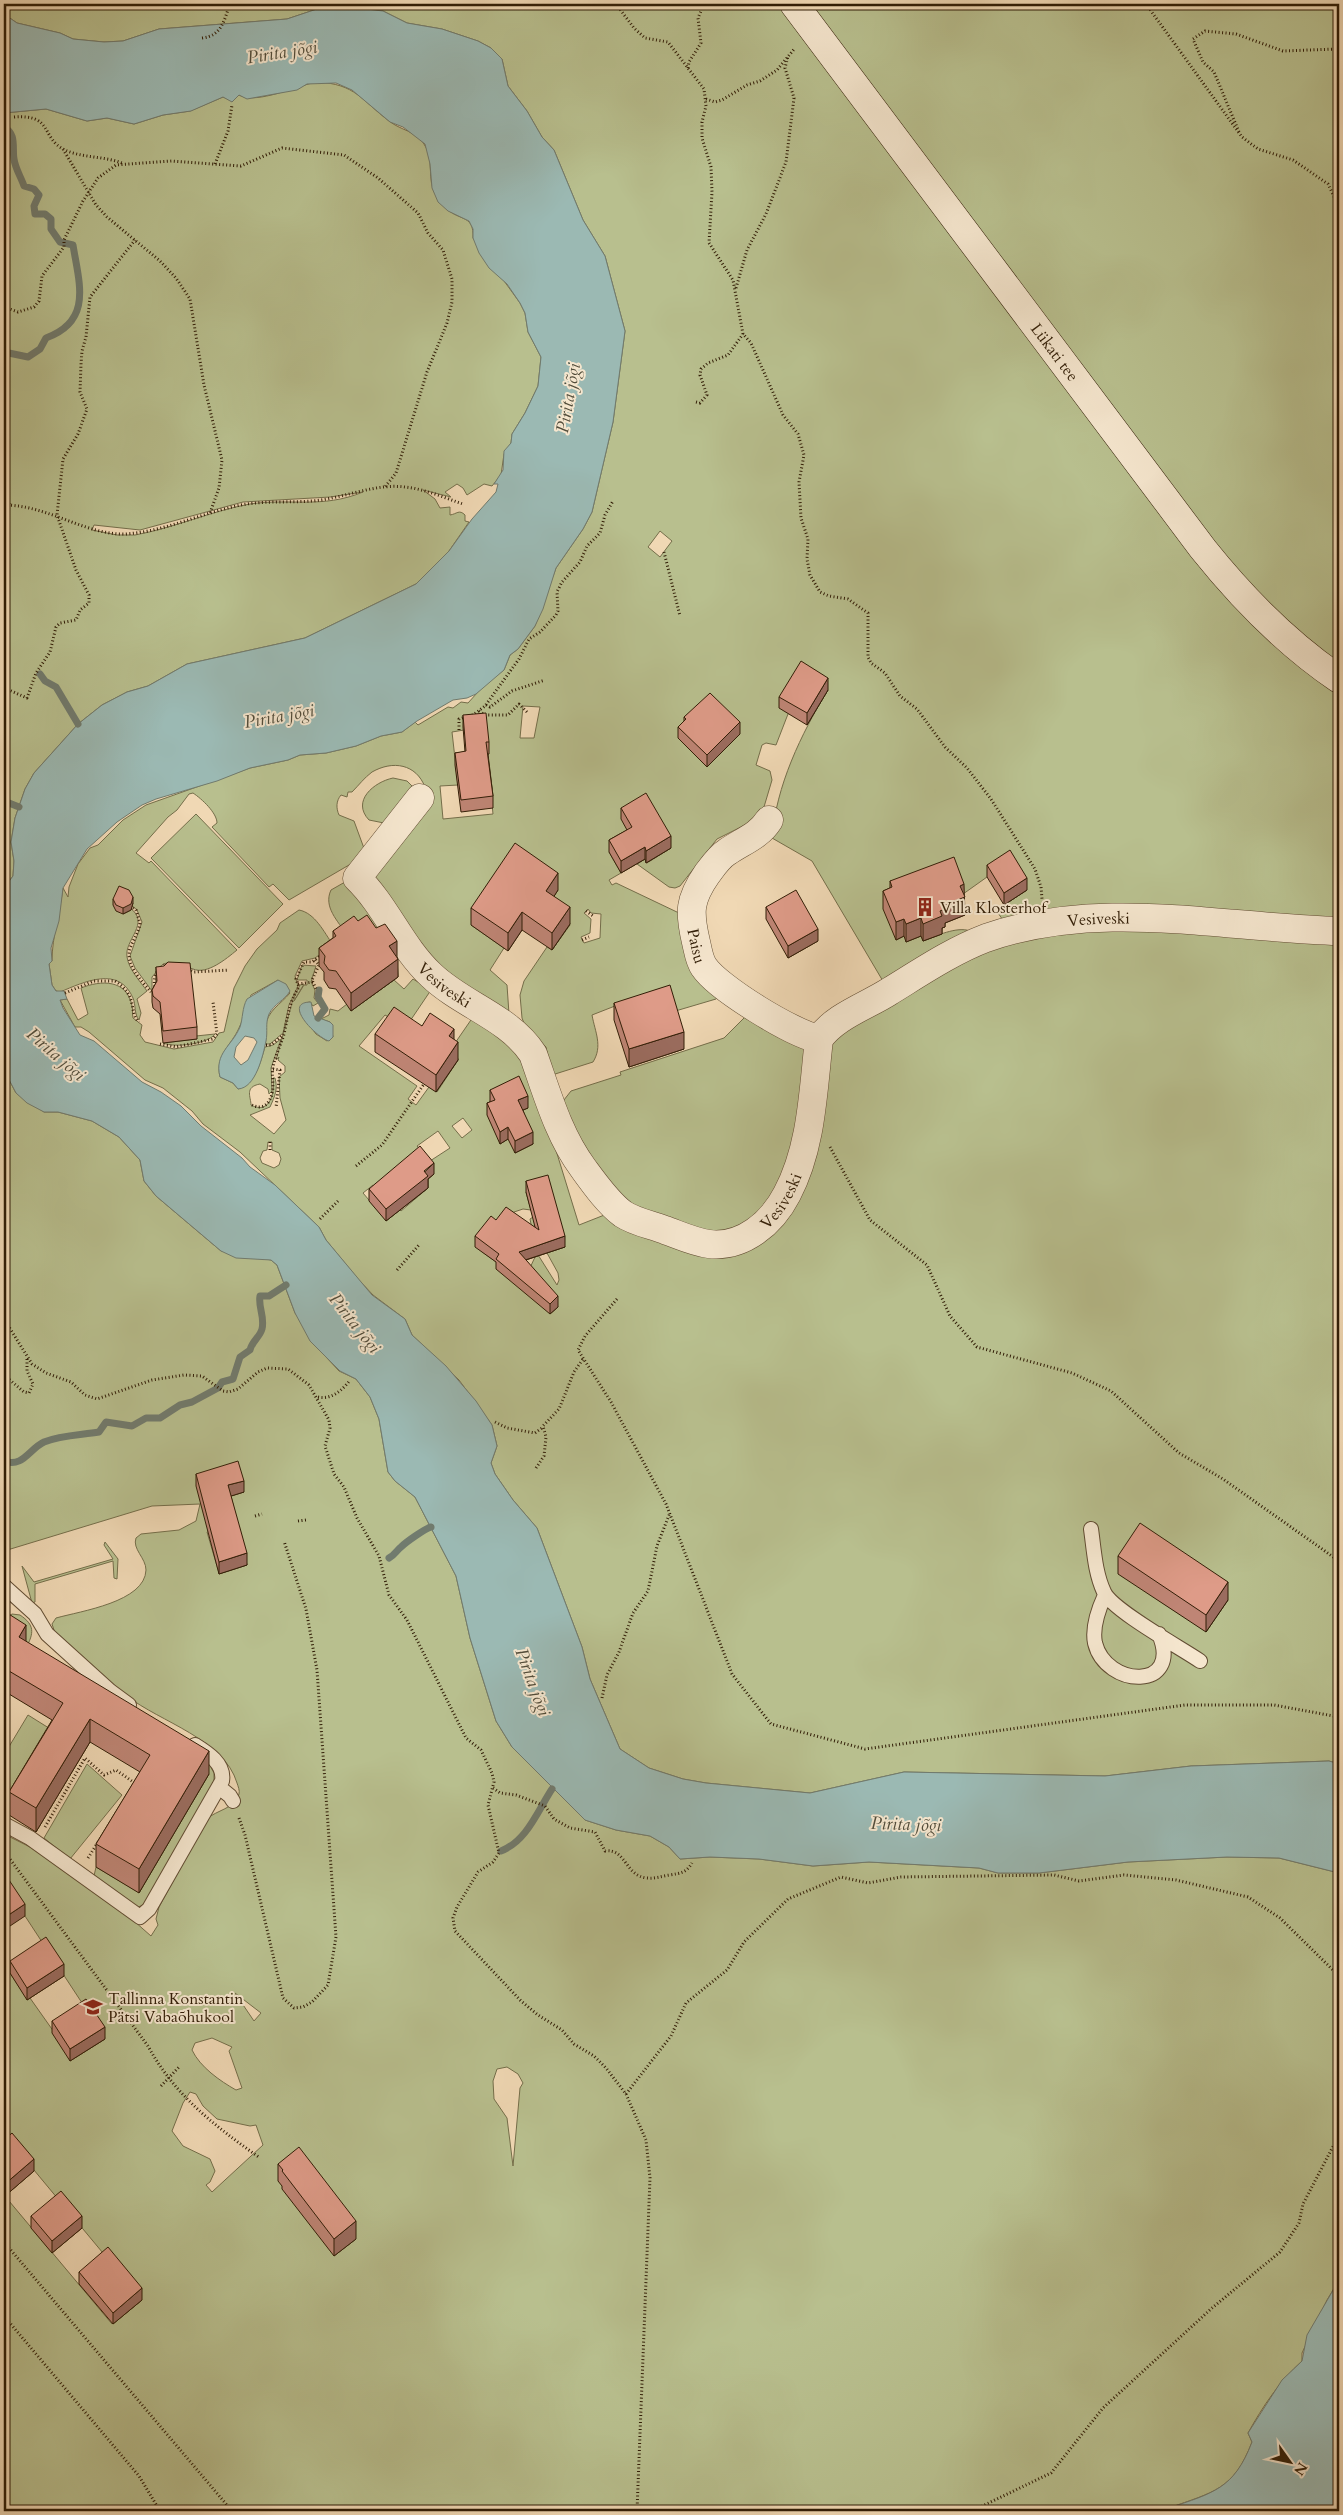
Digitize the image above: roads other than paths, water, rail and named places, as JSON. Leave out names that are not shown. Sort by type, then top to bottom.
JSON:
[{"type":"street","name":"Lükati tee","points":[[794,4],[1203,549],[1264,618],[1298,649],[1339,679]]},
{"type":"street","name":"Vesiveski","points":[[420,798],[357,878],[370,892],[430,975],[509,1029],[527,1045],[533,1054],[570,1149],[584,1170],[625,1215],[709,1244],[738,1240],[763,1227],[787,1194],[802,1154],[808,1128],[819,1039],[831,1024],[873,1002],[955,951],[986,938],[1044,922],[1072,919],[1139,917],[1339,931]]},
{"type":"street","name":"Paisu","points":[[769,820],[759,833],[726,852],[698,888],[692,901],[690,914],[699,954],[703,966],[710,974],[751,1004],[792,1030],[819,1039]]},
{"type":"lane","points":[[1091,1529],[1097,1575],[1105,1595],[1117,1607],[1200,1661]]},
{"type":"lane","points":[[4,1586],[35,1614],[47,1634],[110,1691],[137,1710]]},
{"type":"lane","points":[[1105,1595],[1098,1613],[1095,1643],[1105,1662],[1121,1674],[1138,1678],[1153,1674],[1164,1661],[1165,1648],[1159,1634]]},
{"type":"lane","points":[[4,1824],[22,1832],[140,1917],[150,1910],[219,1787],[224,1773],[219,1764],[207,1752],[180,1736]]},
{"type":"lane","points":[[219,1787],[230,1796],[232,1801]]},
{"type":"water","name":"Pirita jõgi","points":[[343,6],[383,11],[407,23],[442,29],[478,41],[491,48],[502,59],[508,86],[527,111],[542,137],[554,150],[583,220],[605,256],[625,331],[613,422],[592,512],[583,529],[556,568],[543,609],[535,626],[518,649],[510,655],[504,670],[476,694],[467,698],[453,700],[402,732],[381,736],[356,746],[326,753],[300,755],[288,760],[250,768],[217,781],[156,799],[142,805],[117,822],[87,849],[63,888],[59,921],[51,948],[52,961],[49,964],[52,985],[56,991],[64,991],[67,999],[60,1000],[63,1008],[80,1035],[94,1041],[142,1082],[181,1106],[201,1126],[242,1158],[250,1167],[275,1185],[319,1227],[326,1240],[372,1295],[405,1319],[412,1335],[446,1366],[476,1401],[492,1425],[497,1446],[491,1463],[495,1474],[513,1500],[537,1528],[582,1647],[590,1679],[620,1749],[649,1768],[683,1779],[810,1793],[904,1772],[1105,1776],[1191,1766],[1329,1761],[1339,1764],[1339,1873],[1279,1858],[1227,1857],[1128,1862],[1039,1873],[998,1873],[979,1868],[869,1862],[813,1866],[759,1859],[710,1857],[680,1859],[669,1847],[650,1836],[616,1830],[585,1820],[512,1747],[496,1721],[470,1638],[456,1576],[415,1497],[395,1481],[388,1472],[379,1419],[370,1397],[356,1379],[340,1371],[310,1341],[295,1313],[277,1265],[271,1260],[236,1258],[221,1251],[156,1196],[144,1181],[140,1160],[119,1137],[92,1121],[58,1112],[44,1112],[27,1103],[16,1093],[4,1070],[4,888],[13,876],[14,861],[11,842],[15,818],[25,789],[34,773],[78,724],[102,705],[127,692],[148,686],[187,664],[305,638],[416,584],[449,551],[472,519],[496,492],[498,484],[494,484],[503,470],[504,451],[511,443],[512,434],[538,386],[541,357],[528,332],[525,313],[520,303],[507,284],[489,268],[479,253],[469,221],[448,211],[438,202],[432,188],[430,164],[425,144],[403,127],[390,122],[352,90],[336,83],[307,84],[297,90],[247,99],[239,95],[232,102],[223,97],[191,111],[163,115],[134,124],[107,118],[87,121],[46,109],[4,113],[4,14],[17,23],[60,33],[73,39],[104,42],[123,41],[159,29],[287,19],[323,7]]},
{"type":"water","points":[[278,980],[286,984],[290,991],[269,1014],[267,1037],[258,1070],[250,1083],[238,1089],[233,1083],[220,1077],[219,1062],[237,1034],[247,999]],"holes":[[[245,1036],[254,1038],[257,1042],[248,1060],[241,1065],[234,1057],[236,1047]]]},
{"type":"water","points":[[311,1002],[314,1016],[333,1025],[333,1037],[329,1041],[317,1034],[300,1014],[299,1008],[303,1004]]},
{"type":"water","points":[[1339,2280],[1339,2509],[1336,2511],[1166,2511],[1169,2508],[1210,2493],[1229,2480],[1238,2470],[1252,2442],[1248,2433],[1282,2380],[1302,2361],[1307,2335]]},
{"type":"waterway","points":[[4,127],[11,133],[15,162],[24,186],[34,189],[39,195],[34,206],[35,214],[45,214],[51,219],[51,229],[60,242],[73,245],[79,287],[77,311],[71,322],[61,331],[46,338],[40,349],[28,357],[4,352]]},
{"type":"waterway","points":[[40,674],[45,681],[56,687],[78,724]]},
{"type":"waterway","points":[[4,801],[19,807]]},
{"type":"waterway","points":[[318,1018],[325,1009],[318,997],[319,990]]},
{"type":"waterway","points":[[4,1461],[16,1462],[21,1460],[44,1442],[99,1432],[106,1422],[132,1426],[146,1418],[160,1418],[180,1405],[192,1402],[218,1388],[222,1382],[233,1379],[240,1357],[250,1350],[262,1329],[263,1320],[260,1296],[269,1296],[286,1285]]},
{"type":"waterway","points":[[389,1558],[411,1539],[431,1527]]},
{"type":"waterway","points":[[501,1851],[525,1833],[552,1789]]},
{"type":"place","name":"Villa Klosterhof","points":[[925,907]]},
{"type":"place","name":"Tallinna Konstantin Pätsi Vabaõhukool","points":[[93,2007]]}]
